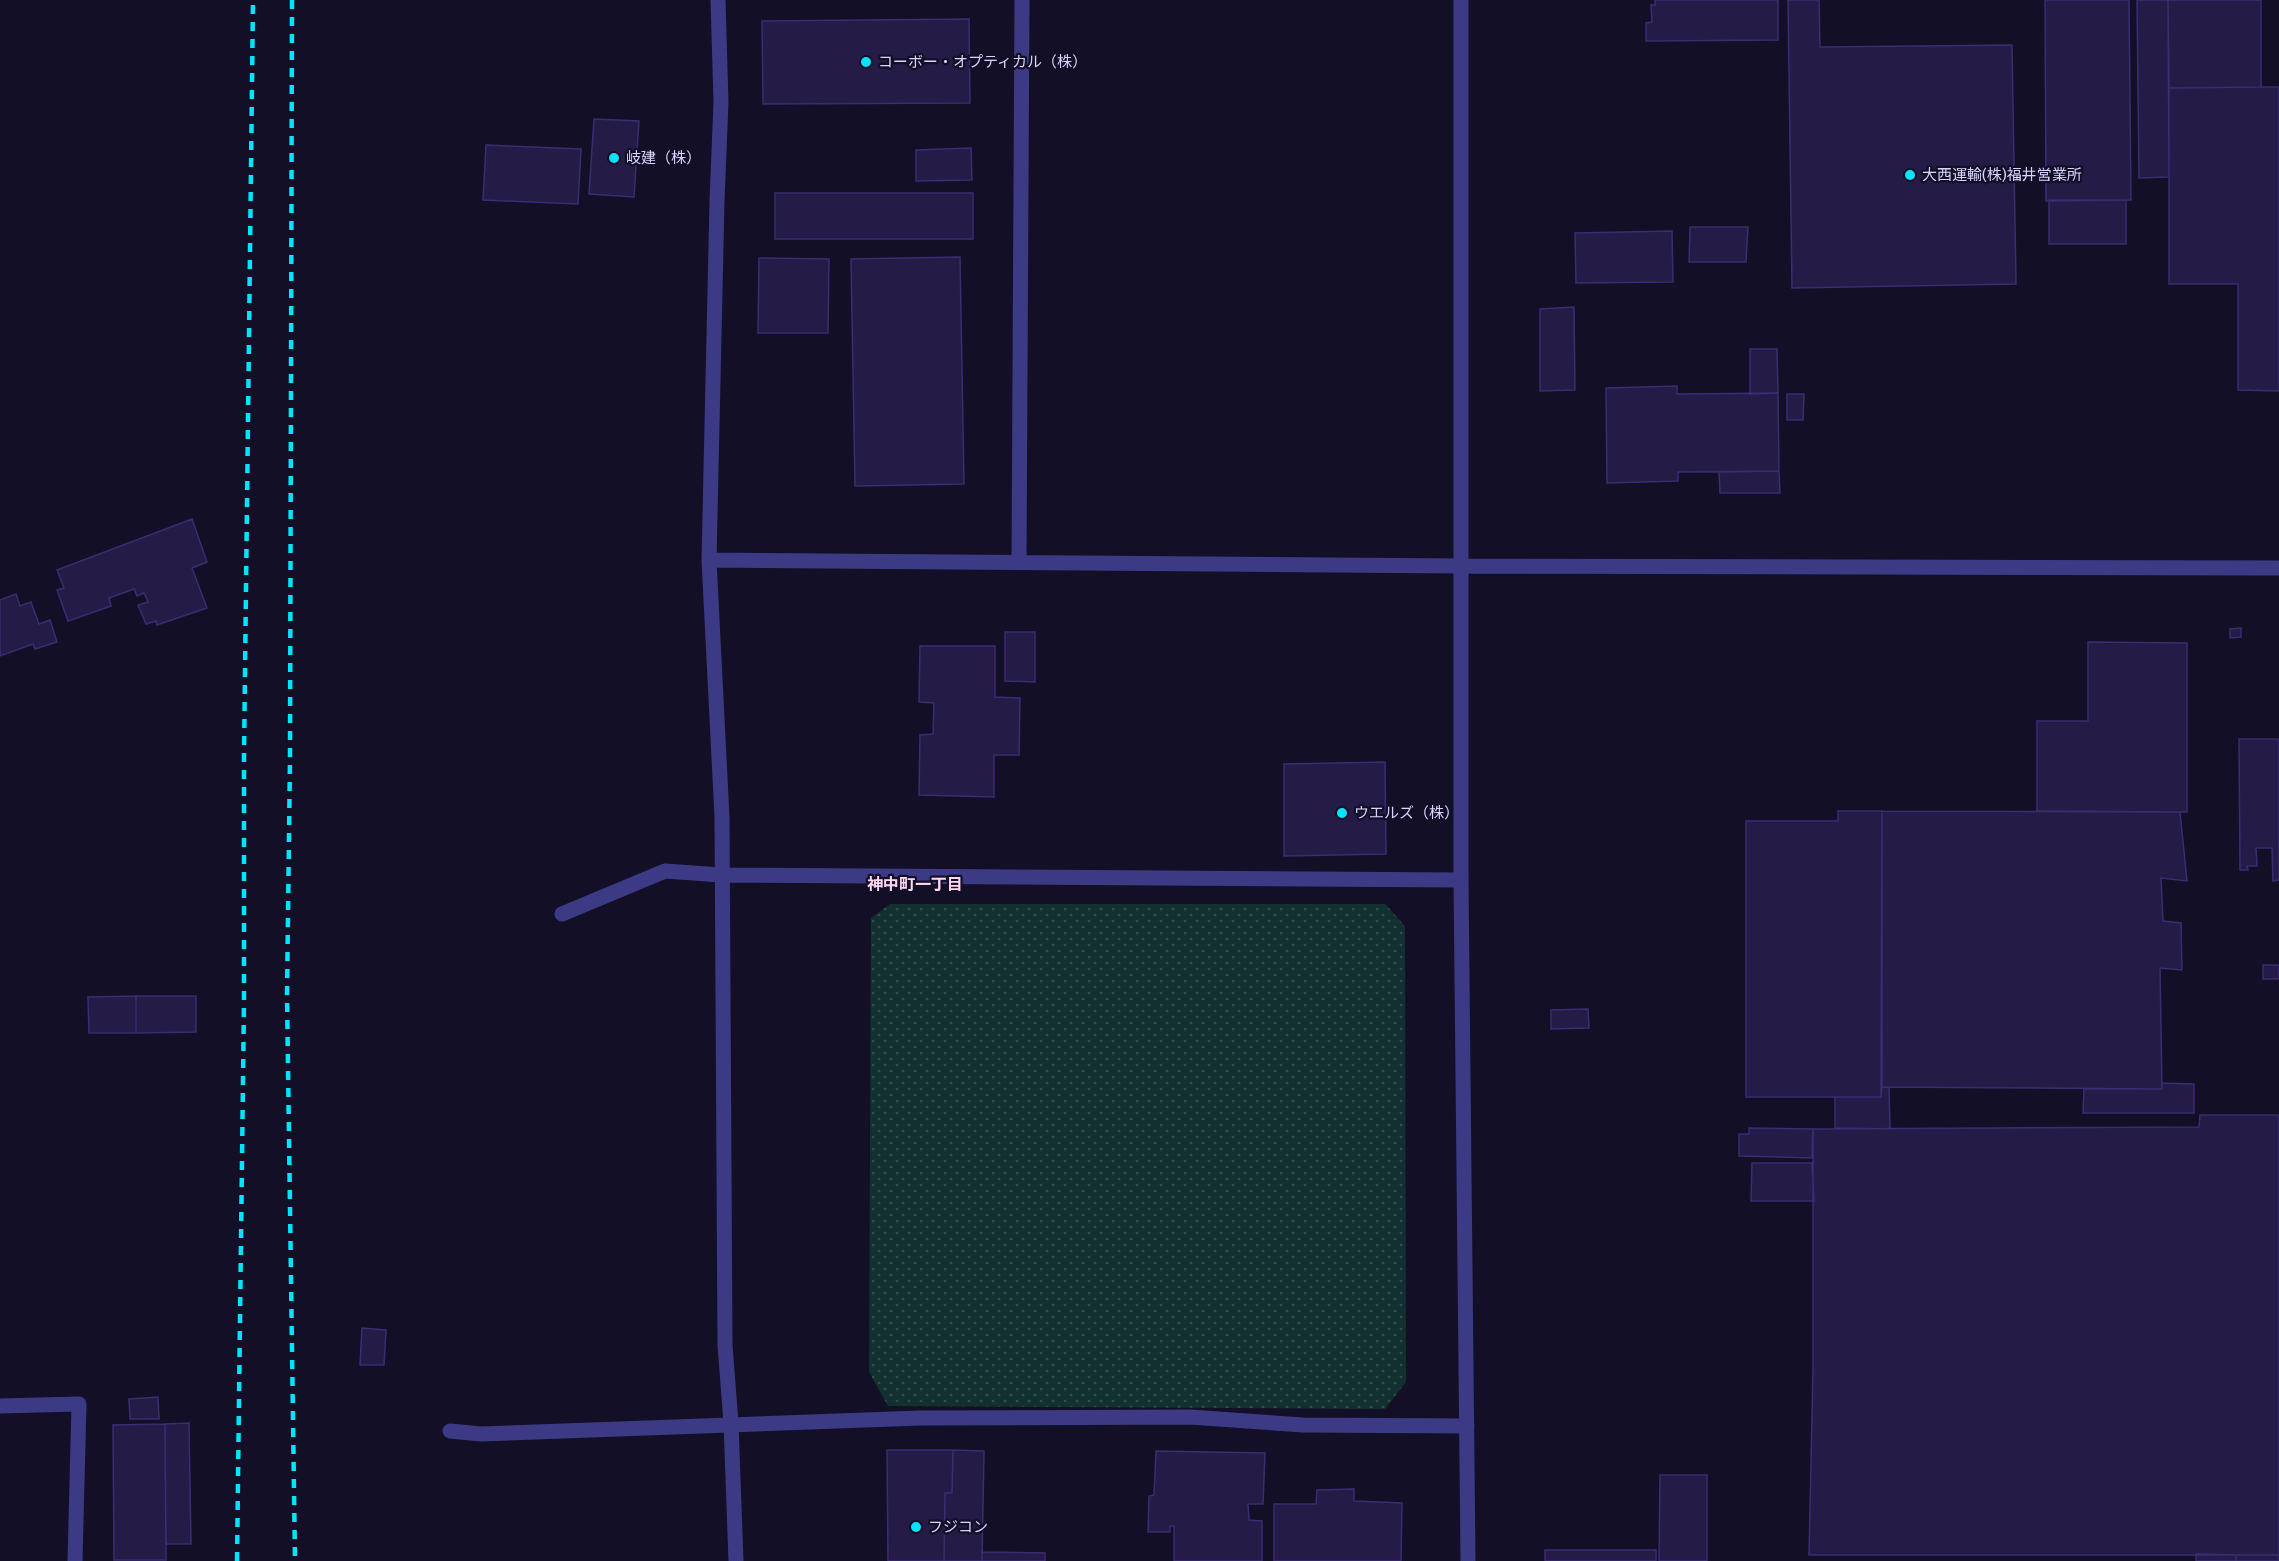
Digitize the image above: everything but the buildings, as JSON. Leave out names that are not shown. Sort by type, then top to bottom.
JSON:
[{"type":"street","points":[[718,0],[721,102],[709,560],[722,817],[725,1334],[736,1561]]},
{"type":"street","points":[[1019,562],[1022,0]]},
{"type":"street","points":[[1461,0],[1461,880],[1468,1561]]},
{"type":"street","points":[[709,560],[1461,566],[2279,568]]},
{"type":"street","points":[[562,914],[665,871],[721,875],[1461,880]]},
{"type":"street","points":[[0,1406],[79,1404],[75,1561]]},
{"type":"street","points":[[450,1431],[481,1434],[731,1423],[920,1418],[1190,1417],[1303,1425],[1467,1426]]},
{"type":"green space","points":[[890,904],[1385,904],[1405,926],[1406,1382],[1385,1409],[888,1406],[869,1372],[871,918]]},
{"type":"railway","points":[[237,1561],[253,0]]},
{"type":"railway","points":[[292,0],[290,758],[287,995],[295,1561]]},
{"type":"place","name":"コーボー・オプティカル（株）","points":[[866,62]]},
{"type":"place","name":"岐建（株）","points":[[614,158]]},
{"type":"place","name":"大西運輸(株)福井営業所","points":[[1910,175]]},
{"type":"place","name":"ウエルズ（株）","points":[[1342,813]]},
{"type":"place","name":"フジコン","points":[[916,1527]]},
{"type":"district","name":"神中町一丁目","points":[[915,884]]}]
